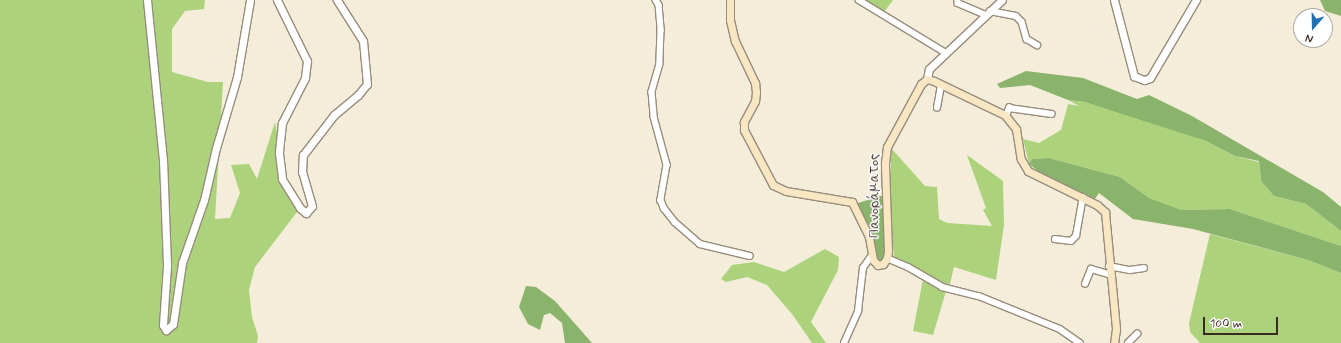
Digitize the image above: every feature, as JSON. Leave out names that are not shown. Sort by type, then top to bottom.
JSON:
[{"type":"main road","name":"Πανοράματος","points":[[730,0],[730,20],[735,41],[752,76],[756,92],[755,101],[744,122],[744,130],[773,185],[786,191],[852,202],[869,237],[872,255],[878,265],[885,263],[887,258],[886,150],[900,119],[927,79]]},
{"type":"main road","points":[[927,79],[1006,116],[1016,129],[1021,159],[1028,171],[1102,208],[1106,214],[1109,266],[1116,329],[1114,343]]},
{"type":"street","points":[[147,0],[163,160],[167,266],[163,325],[166,330],[173,324],[182,263],[204,200],[216,148],[237,77],[250,0]]},
{"type":"street","points":[[277,0],[307,61],[305,78],[282,123],[279,153],[282,179],[300,208],[306,213],[312,206],[302,172],[303,156],[334,115],[358,95],[367,84],[363,41],[337,0]]},
{"type":"street","points":[[656,0],[659,5],[661,30],[660,64],[652,92],[654,117],[666,165],[661,200],[675,222],[700,244],[750,256]]},
{"type":"street","points":[[859,0],[946,53]]},
{"type":"street","points":[[958,0],[958,3],[988,13],[1016,16],[1022,22],[1027,39],[1036,45]]},
{"type":"street","points":[[927,79],[929,69],[1002,0]]},
{"type":"street","points":[[1114,0],[1134,76],[1144,80],[1150,78],[1196,0]]},
{"type":"street","points":[[937,108],[941,85]]},
{"type":"street","points":[[1006,116],[1009,108],[1052,114]]},
{"type":"street","points":[[1055,239],[1071,241],[1076,236],[1083,198]]},
{"type":"street","points":[[844,343],[858,311],[863,268],[872,255]]},
{"type":"street","points":[[887,258],[908,267],[942,287],[979,296],[1060,329],[1080,343]]},
{"type":"street","points":[[1109,266],[1130,270],[1144,268]]},
{"type":"street","points":[[1085,284],[1091,269],[1110,274]]},
{"type":"street","points":[[1128,343],[1137,334]]},
{"type":"green space","points":[[0,0],[205,0],[204,9],[185,11],[172,29],[172,72],[208,82],[223,82],[215,219],[230,218],[240,193],[231,165],[249,164],[257,179],[275,122],[284,172],[297,212],[255,267],[249,290],[252,317],[258,336],[257,343],[0,343]]},
{"type":"green space","points":[[865,0],[893,0],[884,12]]},
{"type":"green space","points":[[1320,0],[1341,0],[1341,16],[1333,14],[1333,8],[1324,8]]},
{"type":"green space","points":[[1026,71],[1083,78],[1137,99],[1149,95],[1192,116],[1323,192],[1341,207],[1341,231],[1306,204],[1274,196],[1261,181],[1259,161],[1235,156],[1206,141],[1085,102],[1068,100],[1030,85],[1000,88],[997,84]]},
{"type":"green space","points":[[1068,100],[1085,102],[1136,117],[1206,141],[1235,156],[1259,162],[1261,181],[1274,196],[1306,204],[1341,231],[1341,246],[1230,209],[1182,210],[1149,198],[1120,177],[1049,158],[1032,159],[1029,164],[1023,139],[1039,143],[1061,130],[1068,104],[1079,106]]},
{"type":"green space","points":[[891,148],[925,186],[937,187],[939,219],[947,223],[992,226],[983,210],[986,208],[967,155],[1003,181],[1004,225],[996,280],[954,267],[949,288],[894,257],[890,216]]},
{"type":"green space","points":[[1049,158],[1120,177],[1149,198],[1182,210],[1230,209],[1341,246],[1341,273],[1308,260],[1193,229],[1133,219],[1099,193],[1095,199],[1039,172],[1029,164],[1032,159]]},
{"type":"green space","points":[[884,195],[885,261],[877,262],[858,203]]},
{"type":"green space","points":[[1210,234],[1308,260],[1341,273],[1341,343],[1200,343],[1190,332],[1189,323]]},
{"type":"green space","points":[[825,249],[839,257],[838,270],[811,322],[826,343],[812,343],[792,314],[767,285],[747,277],[726,282],[721,279],[732,265],[754,262],[784,272]]},
{"type":"green space","points":[[923,279],[946,291],[933,335],[913,331]]},
{"type":"green space","points":[[526,286],[536,287],[555,301],[592,343],[565,343],[562,323],[550,313],[544,315],[540,330],[528,324],[519,307]]}]
